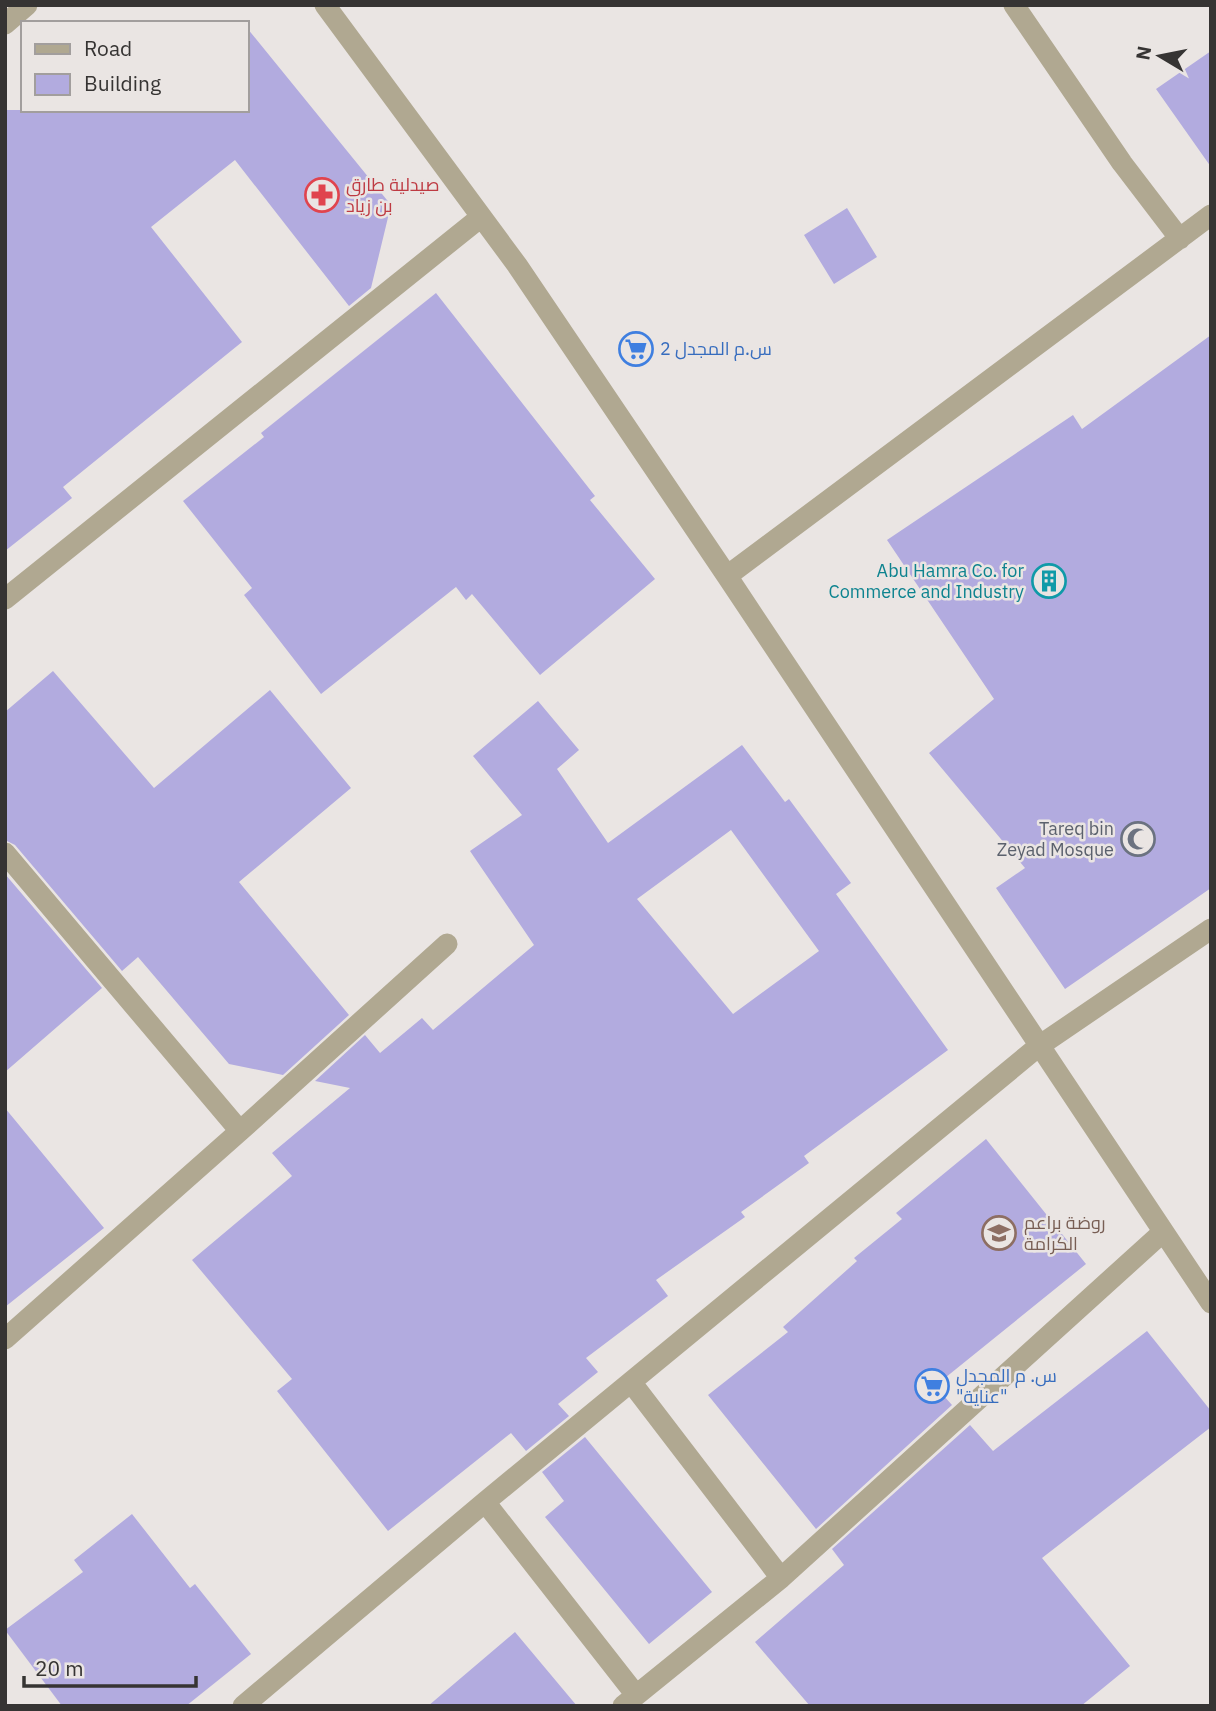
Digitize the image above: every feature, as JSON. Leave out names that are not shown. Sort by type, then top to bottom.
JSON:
[{"type":"street","points":[[5,24],[27,5]]},
{"type":"street","points":[[325,5],[517,265],[1211,1303]]},
{"type":"street","points":[[1014,5],[1122,163],[1180,239]]},
{"type":"street","points":[[727,576],[1211,215]]},
{"type":"street","points":[[5,599],[481,217]]},
{"type":"street","points":[[5,853],[240,1131]]},
{"type":"street","points":[[243,1706],[485,1502],[1039,1046],[1211,929]]},
{"type":"street","points":[[5,1339],[446,944]]},
{"type":"street","points":[[485,1502],[630,1700],[781,1578],[1163,1232]]},
{"type":"street","points":[[631,1382],[781,1578]]},
{"type":"building","points":[[248,29],[391,205],[371,288],[349,306],[235,160],[151,227],[242,342],[63,487],[72,498],[5,551],[5,110],[248,112]]},
{"type":"building","points":[[1211,51],[1211,167],[1156,89]]},
{"type":"building","points":[[847,208],[877,257],[834,284],[804,235]]},
{"type":"building","points":[[436,293],[595,496],[590,500],[655,579],[540,675],[472,594],[466,600],[456,587],[321,694],[244,595],[252,588],[183,501],[264,437],[261,433]]},
{"type":"building","points":[[1211,335],[1211,888],[1065,989],[996,888],[1025,868],[929,753],[994,699],[887,540],[1073,415],[1082,429]]},
{"type":"building","points":[[53,671],[154,788],[270,690],[351,788],[239,882],[349,1015],[283,1075],[229,1064],[138,957],[122,971],[15,845],[5,840],[5,712]]},
{"type":"building","points":[[538,701],[579,750],[557,769],[608,843],[742,745],[785,802],[789,799],[851,883],[836,894],[948,1050],[804,1156],[809,1163],[741,1212],[745,1217],[656,1280],[668,1296],[586,1358],[598,1372],[558,1404],[569,1416],[526,1451],[511,1433],[388,1531],[277,1391],[292,1379],[192,1260],[292,1176],[272,1153],[350,1088],[315,1081],[365,1035],[380,1053],[422,1018],[433,1030],[534,945],[470,851],[522,815],[473,756]],"holes":[[[731,830],[819,951],[733,1014],[637,899]]]},
{"type":"building","points":[[5,874],[102,988],[5,1072]]},
{"type":"building","points":[[5,1108],[104,1228],[5,1307]]},
{"type":"building","points":[[986,1139],[1086,1264],[935,1386],[952,1405],[816,1529],[708,1395],[788,1332],[783,1327],[857,1261],[854,1258],[902,1219],[896,1213]]},
{"type":"building","points":[[1147,1331],[1211,1411],[1211,1427],[1042,1558],[1130,1666],[1081,1706],[810,1706],[755,1642],[844,1565],[832,1549],[970,1425],[993,1451]]},
{"type":"building","points":[[585,1437],[712,1592],[649,1644],[545,1517],[564,1501],[542,1472]]},
{"type":"building","points":[[132,1514],[190,1588],[195,1584],[251,1654],[186,1706],[62,1706],[5,1630],[83,1572],[74,1560]]},
{"type":"building","points":[[515,1632],[577,1706],[428,1706]]},
{"type":"place","name":"صيدلية طارق بن زياد","points":[[322,195]]},
{"type":"place","name":"س.م المجدل 2","points":[[636,349]]},
{"type":"place","name":"Abu Hamra Co. for Commerce and Industry","points":[[1049,581]]},
{"type":"place","name":"Tareq bin Zeyad Mosque","points":[[1138,839]]},
{"type":"place","name":"روضة براعم الكرامة","points":[[999,1233]]},
{"type":"place","name":"س. م المجدل \"عناية\"","points":[[932,1386]]}]
